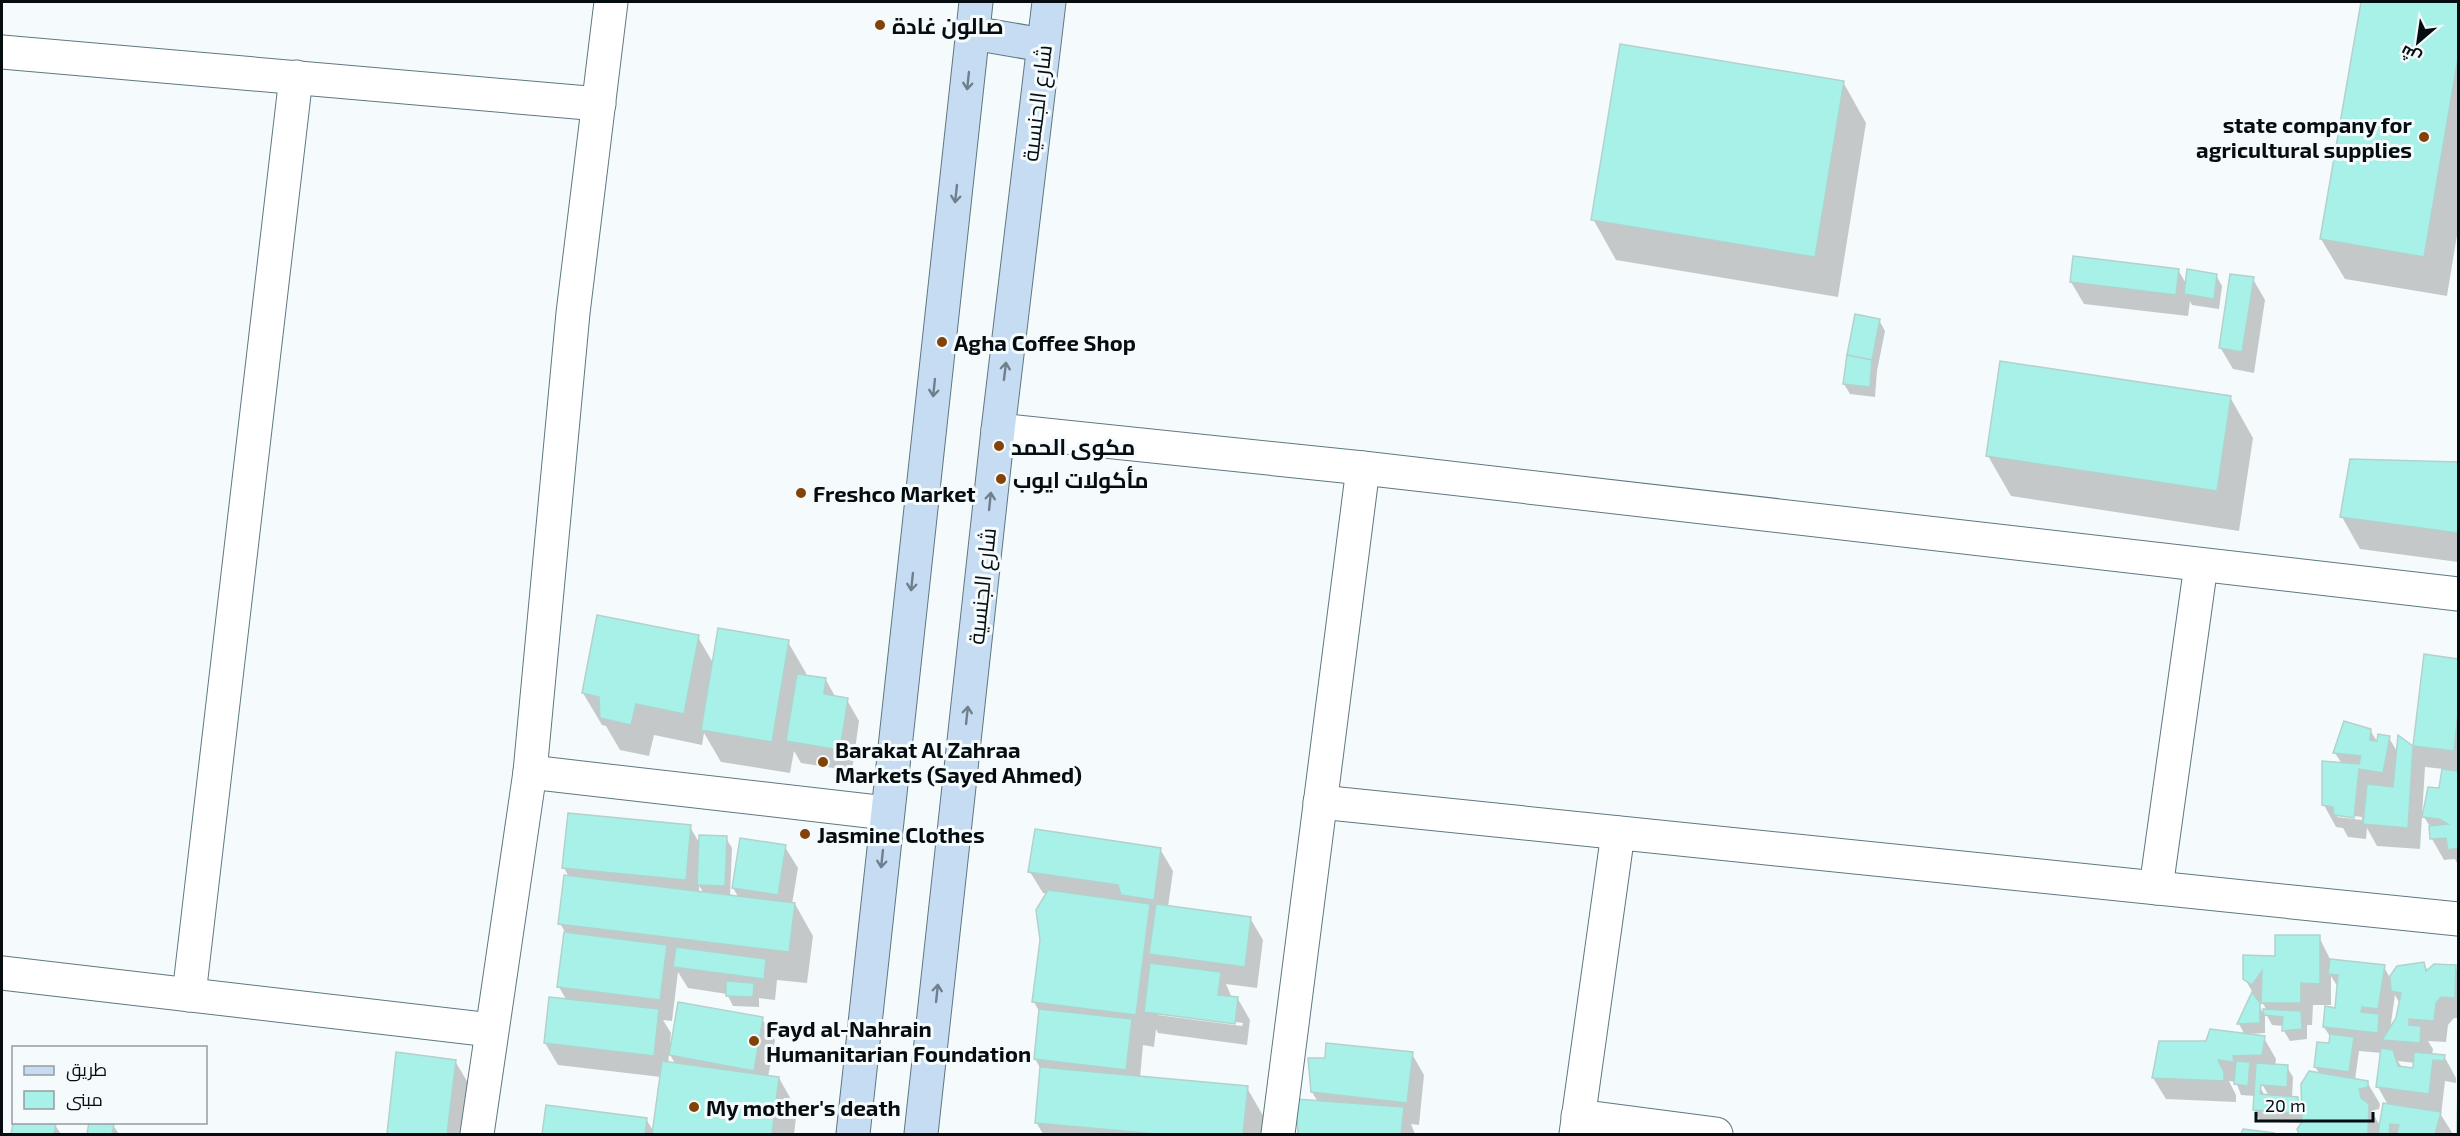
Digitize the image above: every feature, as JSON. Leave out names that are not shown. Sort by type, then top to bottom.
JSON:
[{"type":"main road","name":"شارع الجنسية","points":[[921,1134],[998,430],[1049,2]]},
{"type":"main road","points":[[853,1134],[974,17],[1043,45]]},
{"type":"street","points":[[477,1134],[530,772],[573,313],[611,2]]},
{"type":"street","points":[[2,51],[599,104]]},
{"type":"street","points":[[189,995],[296,77]]},
{"type":"street","points":[[998,430],[1363,468],[2458,594]]},
{"type":"street","points":[[1278,1134],[1363,468]]},
{"type":"street","points":[[2156,888],[2201,565]]},
{"type":"street","points":[[530,772],[886,813]]},
{"type":"street","points":[[1320,802],[2458,919]]},
{"type":"street","points":[[1618,833],[1577,1125],[1716,1134]]},
{"type":"street","points":[[2,973],[491,1030]]},
{"type":"building","points":[[2361,2],[2458,2],[2458,58],[2424,257],[2320,239]]},
{"type":"building","points":[[1620,44],[1844,81],[1815,257],[1591,220]]},
{"type":"building","points":[[2073,256],[2179,269],[2176,295],[2070,282]]},
{"type":"building","points":[[2187,269],[2217,274],[2214,299],[2184,294]]},
{"type":"building","points":[[2230,274],[2254,277],[2242,352],[2219,348]]},
{"type":"building","points":[[1855,314],[1880,319],[1872,360],[1847,355]]},
{"type":"building","points":[[1847,355],[1872,360],[1870,387],[1843,384]]},
{"type":"building","points":[[2000,361],[2231,396],[2217,491],[1986,456]]},
{"type":"building","points":[[2350,459],[2458,462],[2458,533],[2340,517]]},
{"type":"building","points":[[597,615],[699,635],[684,714],[636,704],[631,725],[600,718],[599,697],[582,693]]},
{"type":"building","points":[[718,628],[789,640],[772,742],[701,730]]},
{"type":"building","points":[[2424,654],[2458,659],[2458,713],[2454,751],[2413,746]]},
{"type":"building","points":[[797,674],[826,678],[824,694],[848,698],[840,750],[786,741]]},
{"type":"building","points":[[2344,721],[2371,729],[2370,740],[2377,741],[2378,734],[2390,736],[2383,773],[2359,769],[2354,818],[2334,815],[2333,807],[2322,805],[2322,761],[2359,764],[2361,756],[2333,753]]},
{"type":"building","points":[[2398,735],[2413,746],[2408,828],[2363,824],[2367,784],[2393,787]]},
{"type":"building","points":[[2442,769],[2458,771],[2458,848],[2448,850],[2446,838],[2430,839],[2429,826],[2448,824],[2439,819],[2422,817],[2428,787],[2439,788]]},
{"type":"building","points":[[568,813],[691,825],[686,880],[562,868]]},
{"type":"building","points":[[1035,829],[1161,848],[1154,900],[1121,895],[1118,885],[1028,872]]},
{"type":"building","points":[[699,835],[727,836],[725,886],[697,885]]},
{"type":"building","points":[[740,838],[786,845],[778,895],[732,888]]},
{"type":"building","points":[[564,875],[795,903],[789,952],[558,924]]},
{"type":"building","points":[[1048,890],[1150,904],[1136,1015],[1032,1002],[1040,940],[1036,910]]},
{"type":"building","points":[[1156,904],[1251,917],[1245,967],[1149,954]]},
{"type":"building","points":[[564,932],[667,945],[660,1000],[557,987]]},
{"type":"building","points":[[2275,935],[2320,935],[2320,984],[2301,983],[2301,1003],[2261,1003],[2262,971],[2252,985],[2243,979],[2243,955],[2275,956]]},
{"type":"building","points":[[676,947],[766,959],[764,979],[673,967]]},
{"type":"building","points":[[2330,959],[2385,965],[2378,1009],[2362,1007],[2361,1012],[2379,1014],[2378,1033],[2323,1027],[2325,1006],[2335,1008],[2338,975],[2328,974]]},
{"type":"building","points":[[2424,962],[2426,971],[2434,964],[2456,965],[2455,998],[2441,997],[2436,1003],[2434,1021],[2409,1019],[2409,1025],[2421,1026],[2420,1043],[2382,1040],[2396,1018],[2401,993],[2391,991],[2390,976],[2397,966]]},
{"type":"building","points":[[1150,963],[1221,972],[1218,995],[1238,997],[1235,1024],[1144,1012]]},
{"type":"building","points":[[726,981],[754,983],[753,997],[726,996]]},
{"type":"building","points":[[2252,992],[2260,1003],[2260,1023],[2237,1024]]},
{"type":"building","points":[[549,997],[659,1009],[654,1056],[544,1043]]},
{"type":"building","points":[[678,1002],[763,1017],[754,1071],[669,1055]]},
{"type":"building","points":[[1039,1009],[1132,1019],[1126,1070],[1034,1059]]},
{"type":"building","points":[[2263,1009],[2301,1011],[2302,1029],[2282,1031],[2283,1017],[2264,1015]]},
{"type":"building","points":[[2210,1029],[2265,1036],[2262,1055],[2233,1056],[2234,1062],[2218,1060],[2224,1072],[2224,1081],[2152,1078],[2159,1041],[2206,1041]]},
{"type":"building","points":[[2330,1034],[2354,1037],[2349,1072],[2314,1067],[2317,1042],[2329,1043]]},
{"type":"building","points":[[1326,1043],[1413,1052],[1407,1103],[1311,1092],[1308,1058],[1325,1058]]},
{"type":"building","points":[[2381,1048],[2393,1050],[2398,1066],[2413,1068],[2414,1052],[2445,1055],[2444,1061],[2433,1060],[2429,1094],[2376,1087]]},
{"type":"building","points":[[396,1052],[456,1060],[447,1134],[387,1134]]},
{"type":"building","points":[[662,1061],[779,1077],[772,1134],[652,1134]]},
{"type":"building","points":[[2236,1061],[2250,1062],[2248,1086],[2234,1084]]},
{"type":"building","points":[[2256,1063],[2288,1065],[2287,1087],[2261,1085],[2260,1094],[2298,1097],[2297,1113],[2253,1110]]},
{"type":"building","points":[[1040,1067],[1248,1086],[1243,1134],[1157,1134],[1035,1123]]},
{"type":"building","points":[[2309,1071],[2368,1081],[2368,1087],[2359,1089],[2361,1098],[2369,1104],[2368,1134],[2299,1134],[2297,1129],[2302,1122],[2301,1084]]},
{"type":"building","points":[[2458,1082],[2458,1134],[2457,1134]]},
{"type":"building","points":[[1296,1099],[1404,1107],[1401,1134],[1298,1134]]},
{"type":"building","points":[[2383,1103],[2441,1112],[2435,1134],[2397,1134],[2399,1125],[2390,1124],[2389,1134],[2378,1133]]},
{"type":"building","points":[[546,1105],[647,1118],[645,1134],[542,1134]]},
{"type":"building","points":[[13,1124],[56,1124],[54,1134],[11,1134]]},
{"type":"building","points":[[89,1124],[114,1124],[112,1134],[87,1134]]},
{"type":"building","points":[[2243,1129],[2275,1133],[2241,1134]]},
{"type":"place","name":"صالون غادة","points":[[880,25]]},
{"type":"place","name":"state company for agricultural supplies","points":[[2424,137]]},
{"type":"place","name":"Agha Coffee Shop","points":[[942,342]]},
{"type":"place","name":"مكوى الحمد","points":[[999,446]]},
{"type":"place","name":"مأكولات ايوب","points":[[1001,479]]},
{"type":"place","name":"Freshco Market","points":[[801,493]]},
{"type":"place","name":"Barakat Al Zahraa Markets (Sayed Ahmed)","points":[[823,762]]},
{"type":"place","name":"Jasmine Clothes","points":[[805,834]]},
{"type":"place","name":"Fayd al-Nahrain Humanitarian Foundation","points":[[754,1041]]},
{"type":"place","name":"My mother's death","points":[[694,1107]]}]
